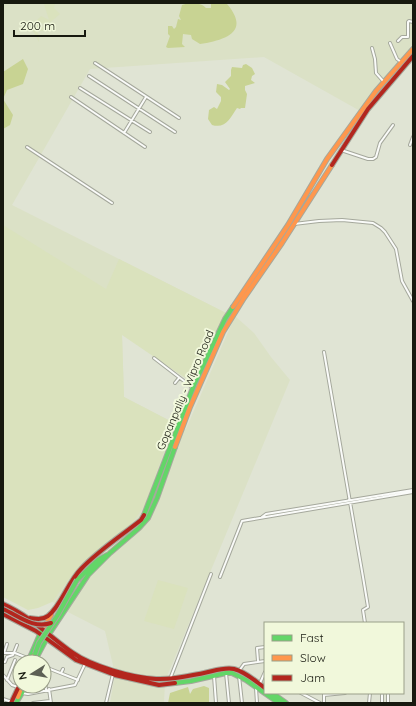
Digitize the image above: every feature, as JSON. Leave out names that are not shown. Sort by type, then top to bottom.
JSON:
[{"type":"main road","name":"Gopanpally - Wipro Road","points":[[34,654],[40,634],[74,577],[89,562],[140,520],[149,506],[193,388],[240,296],[288,225],[327,159],[365,106],[413,49]]},
{"type":"main road","name":"Gopanpally - Wipro Road","points":[[36,654],[88,575],[145,522],[154,506],[171,456],[225,326],[294,224],[344,144],[379,95],[413,56]]},
{"type":"main road","points":[[339,143],[344,144]]},
{"type":"main road","points":[[158,481],[163,483]]},
{"type":"main road","name":"Gopanpally - Wipro Road","points":[[35,654],[39,643],[77,580],[98,560],[110,553]]},
{"type":"main road","points":[[3,604],[30,618],[74,654],[87,660],[137,676],[156,680],[169,680],[227,668],[239,671],[264,691]]},
{"type":"main road","points":[[3,609],[35,625],[45,625],[53,622]]},
{"type":"main road","points":[[30,618],[43,619],[52,612]]},
{"type":"main road","points":[[3,614],[40,634],[57,648],[85,664],[113,674],[159,685],[226,672],[232,673],[264,688]]},
{"type":"main road","points":[[14,703],[22,694]]},
{"type":"main road","points":[[268,694],[279,703]]},
{"type":"main road","points":[[273,694],[286,703]]},
{"type":"street","points":[[398,41],[401,37],[408,37],[408,22],[413,22]]},
{"type":"street","points":[[390,43],[397,59],[401,62]]},
{"type":"street","points":[[372,48],[375,59],[376,73],[384,82]]},
{"type":"street","points":[[95,63],[179,118]]},
{"type":"street","points":[[89,76],[175,132]]},
{"type":"street","points":[[80,88],[150,132]]},
{"type":"street","points":[[124,132],[146,97]]},
{"type":"street","points":[[71,98],[145,146]]},
{"type":"street","points":[[341,150],[368,159],[373,159],[376,157],[380,143],[393,125]]},
{"type":"street","points":[[410,145],[413,137]]},
{"type":"street","points":[[27,147],[112,203]]},
{"type":"street","points":[[294,224],[342,220],[373,223],[385,232],[396,249],[402,281],[412,295],[413,301]]},
{"type":"street","points":[[324,352],[368,608],[363,610],[365,622]]},
{"type":"street","points":[[154,358],[193,388]]},
{"type":"street","points":[[175,383],[179,378]]},
{"type":"street","points":[[220,577],[242,521],[413,491]]},
{"type":"street","points":[[169,680],[211,574]]},
{"type":"street","points":[[7,644],[4,653],[15,653]]},
{"type":"street","points":[[3,662],[5,662],[7,657],[12,656],[15,653],[17,645]]},
{"type":"street","points":[[258,661],[258,648],[264,647]]},
{"type":"street","points":[[239,671],[244,664],[264,661]]},
{"type":"street","points":[[52,689],[75,685],[85,664]]},
{"type":"street","points":[[8,680],[12,669]]},
{"type":"street","points":[[62,673],[63,669]]},
{"type":"street","points":[[52,670],[78,680]]},
{"type":"street","points":[[226,672],[229,703]]},
{"type":"street","points":[[106,703],[113,674]]},
{"type":"street","points":[[257,703],[258,686],[264,674]]},
{"type":"street","points":[[3,675],[12,685]]},
{"type":"street","points":[[214,675],[216,703]]},
{"type":"street","points":[[239,676],[242,703]]},
{"type":"street","points":[[303,694],[320,703]]},
{"type":"street","points":[[324,694],[324,703]]},
{"type":"street","points":[[382,694],[382,703]]},
{"type":"street","points":[[3,699],[14,703]]},
{"type":"street","points":[[33,703],[50,702]]},
{"type":"shaded area","points":[[3,3],[413,3],[413,49],[362,112],[264,57],[90,69],[12,205],[226,313],[122,335],[124,397],[186,429],[235,316],[254,333],[290,380],[165,681],[164,703],[110,703],[115,674],[105,631],[68,612],[3,569]]},
{"type":"shaded area","points":[[41,3],[55,3],[54,8],[60,14],[47,25],[41,23],[40,26],[44,28],[43,31],[37,30],[39,42],[32,29],[27,30],[36,26],[37,20],[41,16],[49,20],[44,4]]},
{"type":"shaded area","points":[[189,3],[200,4],[206,8],[211,8],[211,3],[227,4],[234,14],[236,28],[226,37],[200,44],[192,39],[191,35],[183,34],[182,44],[185,47],[166,47],[170,36],[168,34],[168,26],[172,26],[174,29],[176,27],[178,19],[181,20],[179,16],[182,5]]},
{"type":"shaded area","points":[[23,59],[28,69],[23,84],[7,90],[3,99],[3,72]]},
{"type":"shaded area","points":[[246,64],[252,68],[255,74],[252,76],[251,80],[255,83],[245,86],[247,94],[245,108],[237,108],[230,119],[224,124],[217,126],[212,125],[208,119],[209,110],[214,107],[217,109],[221,101],[221,97],[216,92],[217,84],[222,85],[229,90],[230,89],[225,82],[231,76],[232,67],[242,68],[243,65]]},
{"type":"shaded area","points":[[3,99],[13,115],[10,125],[3,129]]},
{"type":"shaded area","points":[[3,225],[106,289],[119,259],[226,313],[194,384],[122,335],[124,397],[174,423],[145,505],[132,523],[88,558],[75,571],[52,602],[38,608],[28,610],[3,597]]},
{"type":"shaded area","points":[[158,580],[188,588],[174,629],[144,621]]},
{"type":"shaded area","points":[[204,686],[209,688],[209,703],[168,703],[170,693],[188,687],[190,694],[193,689]]},
{"type":"traffic: fast","points":[[144,515],[194,385],[225,319],[233,307]]},
{"type":"traffic: fast","points":[[38,654],[49,634],[88,575],[148,518],[157,498],[175,447]]},
{"type":"traffic: fast","points":[[77,580],[98,560],[107,555]]},
{"type":"traffic: fast","points":[[35,654],[39,643],[57,616],[77,580]]},
{"type":"traffic: fast","points":[[31,654],[41,632]]},
{"type":"traffic: fast","points":[[175,683],[232,673],[246,680],[264,693]]},
{"type":"traffic: fast","points":[[16,703],[21,694]]},
{"type":"traffic: fast","points":[[266,694],[279,703]]},
{"type":"traffic: fast","points":[[273,694],[286,703]]},
{"type":"traffic: slow","points":[[233,307],[288,225],[327,159],[376,91],[413,49]]},
{"type":"traffic: slow","points":[[175,447],[190,407],[223,332],[332,165]]},
{"type":"traffic: slow","points":[[45,626],[51,615]]},
{"type":"traffic: jam","points":[[332,165],[368,109],[413,56]]},
{"type":"traffic: jam","points":[[30,618],[42,619],[53,612],[76,574],[103,549],[141,520],[144,515]]},
{"type":"traffic: jam","points":[[3,604],[31,620],[73,653],[101,667],[136,676],[162,679],[180,678],[226,668],[242,672],[264,687]]},
{"type":"traffic: jam","points":[[3,609],[32,623],[51,623]]},
{"type":"traffic: jam","points":[[3,614],[36,631],[76,660],[115,675],[159,685],[175,683]]},
{"type":"traffic: jam","points":[[11,703],[15,694]]}]
